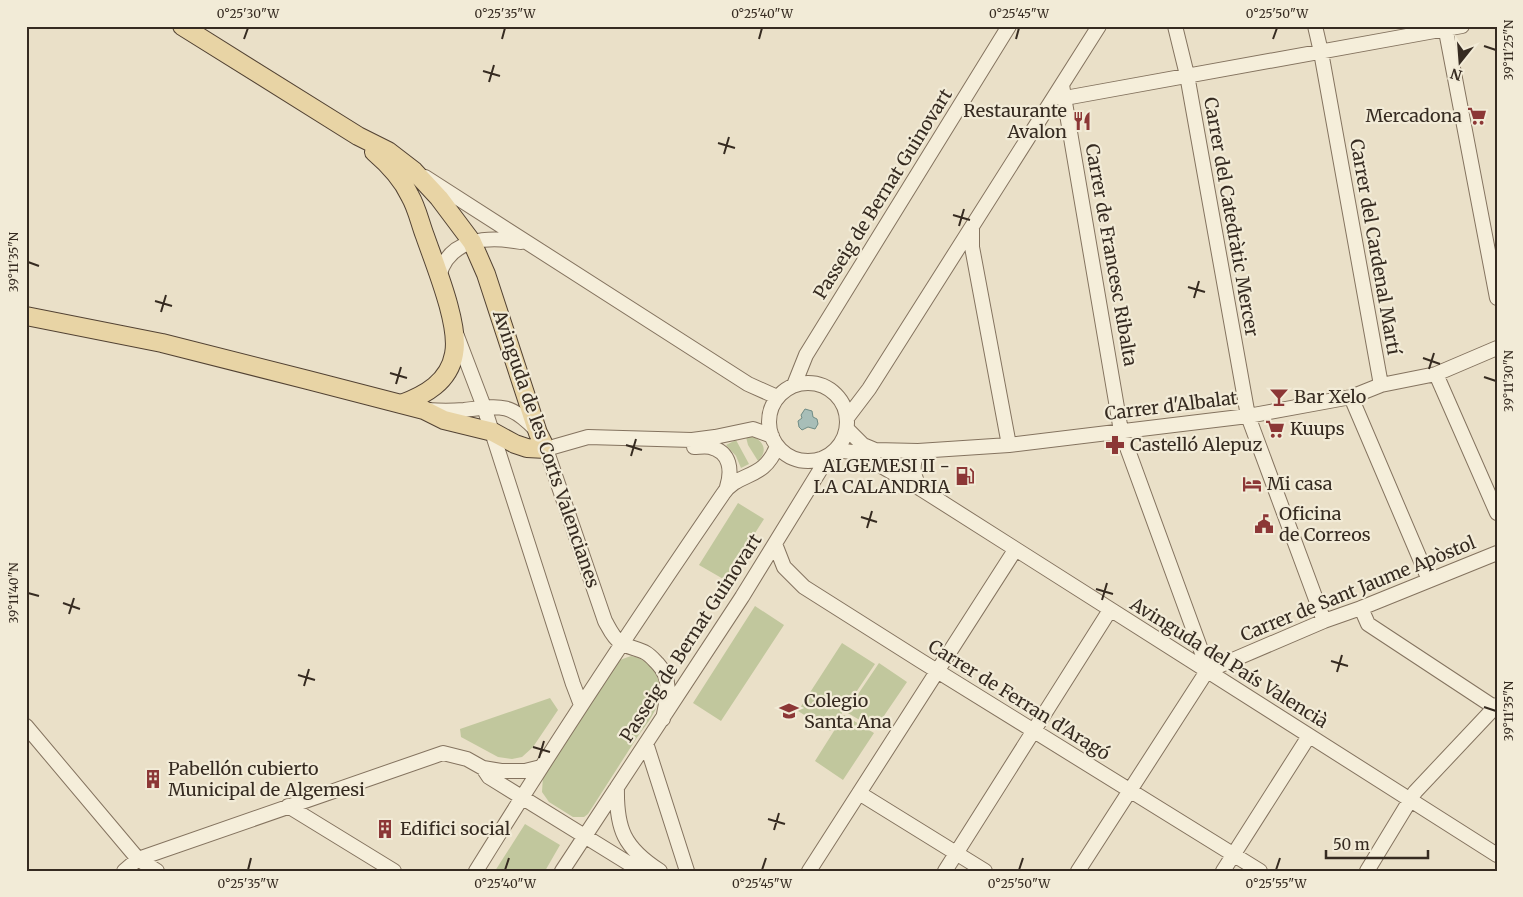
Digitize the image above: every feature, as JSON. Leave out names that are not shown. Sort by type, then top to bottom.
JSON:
[{"type":"main road","points":[[182,26],[358,136],[392,170],[410,196],[439,276],[455,332],[454,354],[448,371],[438,384],[429,391],[401,404]]},
{"type":"main road","name":"Avinguda de les Corts Valencianes","points":[[358,136],[388,151],[414,171],[440,198],[472,242],[486,274],[538,433],[546,449]]},
{"type":"main road","points":[[26,316],[162,343],[401,404],[424,410],[444,420],[493,432],[527,448],[546,449]]},
{"type":"street","name":"Passeig de Bernat Guinovart","points":[[794,385],[806,355],[1009,26]]},
{"type":"street","points":[[546,449],[588,438],[692,440],[715,438],[753,429],[774,441],[786,454],[798,459],[810,461],[823,458],[835,450],[844,437],[847,423],[972,227],[1064,91],[1099,26]]},
{"type":"street","name":"Carrer del Catedràtic Mercer","points":[[1175,26],[1187,75],[1248,416],[1324,621]]},
{"type":"street","name":"Carrer del Cardenal Martí","points":[[1315,26],[1382,386]]},
{"type":"street","points":[[1064,91],[1187,75],[1462,26]]},
{"type":"street","points":[[1445,28],[1497,298]]},
{"type":"street","name":"Carrer de Francesc Ribalta","points":[[1064,91],[1121,431],[1207,671]]},
{"type":"street","points":[[414,171],[748,384],[777,398]]},
{"type":"street","points":[[972,227],[972,247],[1009,445]]},
{"type":"street","points":[[439,276],[445,259],[454,251],[472,242],[487,239],[504,239],[529,244]]},
{"type":"street","points":[[455,332],[493,432],[581,705]]},
{"type":"street","name":"Carrer d'Albalat","points":[[847,423],[863,444],[875,450],[918,451],[1009,445],[1248,416],[1352,397],[1382,386],[1436,374],[1497,348]]},
{"type":"street","points":[[1436,374],[1497,513]]},
{"type":"street","points":[[727,487],[765,467],[773,456],[774,441],[769,423],[770,410],[782,392],[794,385],[806,382],[829,388],[838,396],[844,406],[847,423]]},
{"type":"street","points":[[1352,397],[1429,580]]},
{"type":"street","points":[[424,410],[464,410],[497,406],[511,410],[526,420],[538,433]]},
{"type":"street","points":[[476,871],[621,643],[727,487],[731,473],[729,463],[718,451],[710,447],[659,446],[620,438]]},
{"type":"street","name":"Avinguda de les Corts Valencianes","points":[[546,449],[605,621],[612,634],[621,643]]},
{"type":"street","name":"Avinguda del País Valencià","points":[[835,450],[852,452],[869,459],[921,489],[1497,855]]},
{"type":"street","points":[[918,451],[914,466],[914,476],[921,489]]},
{"type":"street","name":"Passeig de Bernat Guinovart","points":[[562,871],[663,719],[775,544],[822,468],[823,458]]},
{"type":"street","name":"Carrer de Ferran d'Aragó","points":[[775,544],[784,567],[804,587],[1260,871]]},
{"type":"street","points":[[809,871],[1015,550]]},
{"type":"street","name":"Carrer de Sant Jaume Apòstol","points":[[1207,671],[1324,621],[1497,553]]},
{"type":"street","points":[[1361,608],[1368,624],[1496,707],[1415,792],[1367,871]]},
{"type":"street","points":[[945,871],[1110,610]]},
{"type":"street","points":[[621,643],[649,654],[664,670],[668,683],[668,697],[663,719]]},
{"type":"street","points":[[1078,871],[1207,671]]},
{"type":"street","points":[[26,726],[138,859],[158,871]]},
{"type":"street","points":[[1223,871],[1309,736]]},
{"type":"street","points":[[646,744],[687,871]]},
{"type":"street","points":[[124,871],[138,859],[443,753],[467,759],[483,768],[501,771],[525,771],[541,767]]},
{"type":"street","points":[[483,768],[490,777],[641,871]]},
{"type":"street","points":[[617,786],[617,815],[629,845],[642,859],[660,871]]},
{"type":"street","points":[[858,793],[985,871]]},
{"type":"street","points":[[288,806],[394,871]]},
{"type":"green space","points":[[750,436],[758,440],[764,449],[758,461],[748,445],[746,437]]},
{"type":"green space","points":[[736,440],[749,464],[741,468],[736,456],[726,445]]},
{"type":"green space","points":[[738,503],[764,519],[725,580],[699,565]]},
{"type":"green space","points":[[755,606],[784,625],[721,721],[693,703]]},
{"type":"green space","points":[[842,643],[875,664],[830,731],[798,711]]},
{"type":"green space","points":[[631,656],[645,661],[658,678],[660,692],[657,705],[588,814],[584,817],[573,817],[549,802],[542,792],[543,776],[617,661]]},
{"type":"green space","points":[[879,663],[907,682],[875,729],[846,712]]},
{"type":"green space","points":[[550,698],[558,710],[533,747],[522,757],[512,759],[498,757],[461,737],[460,729]]},
{"type":"green space","points":[[844,715],[874,733],[843,780],[815,761]]},
{"type":"green space","points":[[525,824],[560,845],[545,871],[495,871]]},
{"type":"water","points":[[805,409],[812,411],[813,417],[817,419],[818,424],[815,429],[808,427],[802,430],[799,427],[798,421],[802,418],[801,415]]},
{"type":"place","name":"Mercadona","points":[[1477,116]]},
{"type":"place","name":"Restaurante Avalon","points":[[1082,121]]},
{"type":"place","name":"Bar Xelo","points":[[1279,397]]},
{"type":"place","name":"Kuups","points":[[1275,429]]},
{"type":"place","name":"Castelló Alepuz","points":[[1115,445]]},
{"type":"place","name":"ALGEMESI II - LA CALANDRIA","points":[[965,476]]},
{"type":"place","name":"Mi casa","points":[[1252,484]]},
{"type":"place","name":"Oficina de Correos","points":[[1264,524]]},
{"type":"place","name":"Colegio Santa Ana","points":[[789,711]]},
{"type":"place","name":"Pabellón cubierto Municipal de Algemesi","points":[[153,779]]},
{"type":"place","name":"Edifici social","points":[[385,829]]}]
